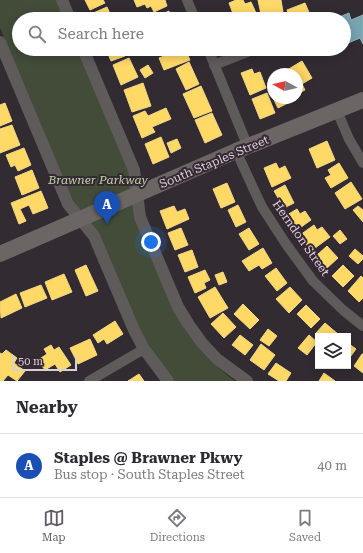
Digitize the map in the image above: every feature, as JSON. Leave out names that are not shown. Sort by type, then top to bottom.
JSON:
[{"type":"main road","name":"South Staples Street","points":[[0,254],[242,149],[363,100]]},
{"type":"street","points":[[62,0],[67,12]]},
{"type":"street","points":[[187,0],[192,12]]},
{"type":"street","points":[[0,42],[68,204],[94,236],[134,330],[144,349],[168,381]]},
{"type":"street","points":[[86,56],[134,170],[140,217],[178,307],[202,343],[217,359],[247,381]]},
{"type":"street","name":"Herndon Street","points":[[211,56],[262,207],[290,250],[313,281],[343,310],[363,326]]},
{"type":"street","points":[[214,65],[237,56]]},
{"type":"street","points":[[337,111],[349,139],[363,163]]},
{"type":"street","points":[[89,381],[144,349]]},
{"type":"green space","name":"Brawner Parkway","points":[[0,0],[56,0],[61,12],[12,12],[12,56],[80,56],[131,177],[169,300],[175,313],[196,345],[214,364],[235,381],[175,381],[159,362],[147,343],[73,201],[0,28]]},
{"type":"building: Homes","points":[[85,0],[103,0],[105,3],[90,10]]},
{"type":"building: Homes","points":[[134,0],[165,0],[167,6],[154,12],[151,6],[147,8],[145,4],[137,7]]},
{"type":"building: Homes","points":[[236,0],[243,0],[245,4],[251,2],[256,12],[232,12],[229,3]]},
{"type":"building: Homes","points":[[258,0],[281,0],[283,12],[261,12]]},
{"type":"building: Homes","points":[[305,3],[309,12],[288,12],[287,10]]},
{"type":"building: Homes","points":[[107,7],[109,12],[96,12]]},
{"type":"building: Homes","points":[[109,56],[125,56],[111,61]]},
{"type":"building: Homes","points":[[164,56],[188,56],[190,60],[164,70],[159,58]]},
{"type":"building: Homes","points":[[129,58],[138,77],[121,85],[113,65]]},
{"type":"building: Homes","points":[[302,61],[312,78],[303,83],[303,68],[290,68]]},
{"type":"building: Homes","points":[[189,62],[199,84],[186,90],[176,69]]},
{"type":"building: Homes","points":[[148,65],[153,73],[145,78],[140,70]]},
{"type":"building: Homes","points":[[252,69],[254,74],[260,72],[266,88],[250,95],[241,73]]},
{"type":"building: Homes","points":[[143,83],[151,106],[132,112],[124,90]]},
{"type":"building: Homes","points":[[201,86],[212,111],[194,118],[183,94]]},
{"type":"building: Homes","points":[[267,93],[267,104],[271,104],[275,113],[260,119],[252,99]]},
{"type":"building: Homes","points":[[5,103],[12,121],[0,126],[0,105]]},
{"type":"building: Homes","points":[[276,104],[286,104],[278,108]]},
{"type":"building: Homes","points":[[166,108],[171,119],[152,127],[155,132],[142,138],[133,116],[145,111],[148,116]]},
{"type":"building: Homes","points":[[212,113],[222,135],[205,143],[195,120]]},
{"type":"building: Homes","points":[[12,125],[20,145],[0,153],[0,129]]},
{"type":"building: Homes","points":[[161,137],[169,157],[153,164],[145,144]]},
{"type":"building: Homes","points":[[177,139],[181,148],[171,153],[167,143]]},
{"type":"building: Homes","points":[[327,141],[335,160],[317,168],[309,149]]},
{"type":"building: Homes","points":[[24,148],[31,165],[18,171],[15,165],[11,167],[6,155]]},
{"type":"building: Homes","points":[[276,163],[279,169],[285,166],[291,178],[272,187],[264,168]]},
{"type":"building: Homes","points":[[339,163],[348,178],[331,188],[325,178],[331,175],[328,170]]},
{"type":"building: Homes","points":[[32,170],[39,188],[22,195],[15,177]]},
{"type":"building: Homes","points":[[351,182],[362,199],[345,209],[335,193]]},
{"type":"building: Homes","points":[[227,183],[235,202],[221,208],[213,189]]},
{"type":"building: Homes","points":[[285,185],[294,203],[284,208],[274,191]]},
{"type":"building: Homes","points":[[41,191],[48,208],[33,214],[29,205],[20,209],[26,221],[19,224],[11,203]]},
{"type":"building: Homes","points":[[238,205],[246,222],[236,227],[228,210]]},
{"type":"building: Homes","points":[[174,206],[177,212],[185,209],[189,219],[167,229],[160,211]]},
{"type":"building: Homes","points":[[358,206],[363,210],[363,222],[353,210]]},
{"type":"building: Homes","points":[[297,209],[300,214],[305,211],[311,220],[297,230],[287,215]]},
{"type":"building: Homes","points":[[314,225],[317,230],[322,227],[330,237],[311,251],[300,235]]},
{"type":"building: Homes","points":[[181,228],[188,245],[175,250],[168,233]]},
{"type":"building: Homes","points":[[249,228],[259,244],[249,250],[239,234]]},
{"type":"building: Homes","points":[[340,230],[347,239],[340,244],[333,236]]},
{"type":"building: Homes","points":[[327,246],[338,258],[327,268],[317,255]]},
{"type":"building: Homes","points":[[263,248],[272,263],[262,269],[259,265],[249,271],[242,261]]},
{"type":"building: Homes","points":[[355,249],[363,256],[363,259],[358,264],[349,256]]},
{"type":"building: Homes","points":[[192,250],[198,267],[185,272],[178,255]]},
{"type":"building: Homes","points":[[86,265],[98,291],[86,296],[75,270]]},
{"type":"building: Homes","points":[[343,265],[354,276],[343,287],[332,276]]},
{"type":"building: Homes","points":[[276,268],[287,283],[277,291],[265,276]]},
{"type":"building: Homes","points":[[205,270],[210,280],[204,283],[206,288],[195,293],[188,277]]},
{"type":"building: Homes","points":[[223,272],[227,282],[219,285],[215,275]]},
{"type":"building: Homes","points":[[64,274],[72,292],[52,300],[45,282]]},
{"type":"building: Homes","points":[[361,276],[363,278],[363,298],[359,302],[348,291]]},
{"type":"building: Homes","points":[[41,285],[47,298],[25,307],[20,293]]},
{"type":"building: Homes","points":[[215,287],[228,308],[210,318],[198,297]]},
{"type":"building: Homes","points":[[290,287],[302,300],[289,313],[276,299]]},
{"type":"building: Homes","points":[[16,294],[22,308],[1,318],[0,302]]},
{"type":"building: Homes","points":[[243,304],[259,320],[250,329],[234,314]]},
{"type":"building: Homes","points":[[306,305],[320,319],[311,328],[297,314]]},
{"type":"building: Homes","points":[[223,313],[236,327],[224,338],[211,324]]},
{"type":"building: Homes","points":[[115,321],[123,334],[107,344],[104,339],[98,343],[93,335]]},
{"type":"building: Homes","points":[[325,323],[337,333],[316,333]]},
{"type":"building: Homes","points":[[268,329],[277,336],[269,346],[260,340]]},
{"type":"building: Homes","points":[[240,335],[253,345],[245,355],[232,345]]},
{"type":"building: Homes","points":[[309,335],[315,340],[315,345],[307,355],[298,348]]},
{"type":"building: Homes","points":[[90,339],[97,355],[78,364],[70,348]]},
{"type":"building: Homes","points":[[261,344],[275,355],[264,370],[250,360]]},
{"type":"building: Homes","points":[[51,345],[54,350],[59,347],[71,365],[60,372],[55,364],[45,370],[38,360],[47,354],[44,349]]},
{"type":"building: Homes","points":[[351,345],[356,349],[351,356]]},
{"type":"building: Homes","points":[[6,350],[17,358],[14,363],[25,371],[17,381],[8,375],[3,381],[0,381],[0,353],[2,354]]},
{"type":"building: Homes","points":[[363,354],[363,373],[354,366]]},
{"type":"building: Homes","points":[[276,363],[291,373],[286,381],[279,381],[268,374]]},
{"type":"building: Homes","points":[[324,373],[335,381],[319,381]]},
{"type":"building: Homes","points":[[139,374],[144,381],[128,381]]},
{"type":"building: Public","points":[[363,15],[363,44],[360,38],[351,42],[351,20]]},
{"type":"place","name":"Staples @ Brawner Pkwy","points":[[107,224]]}]
